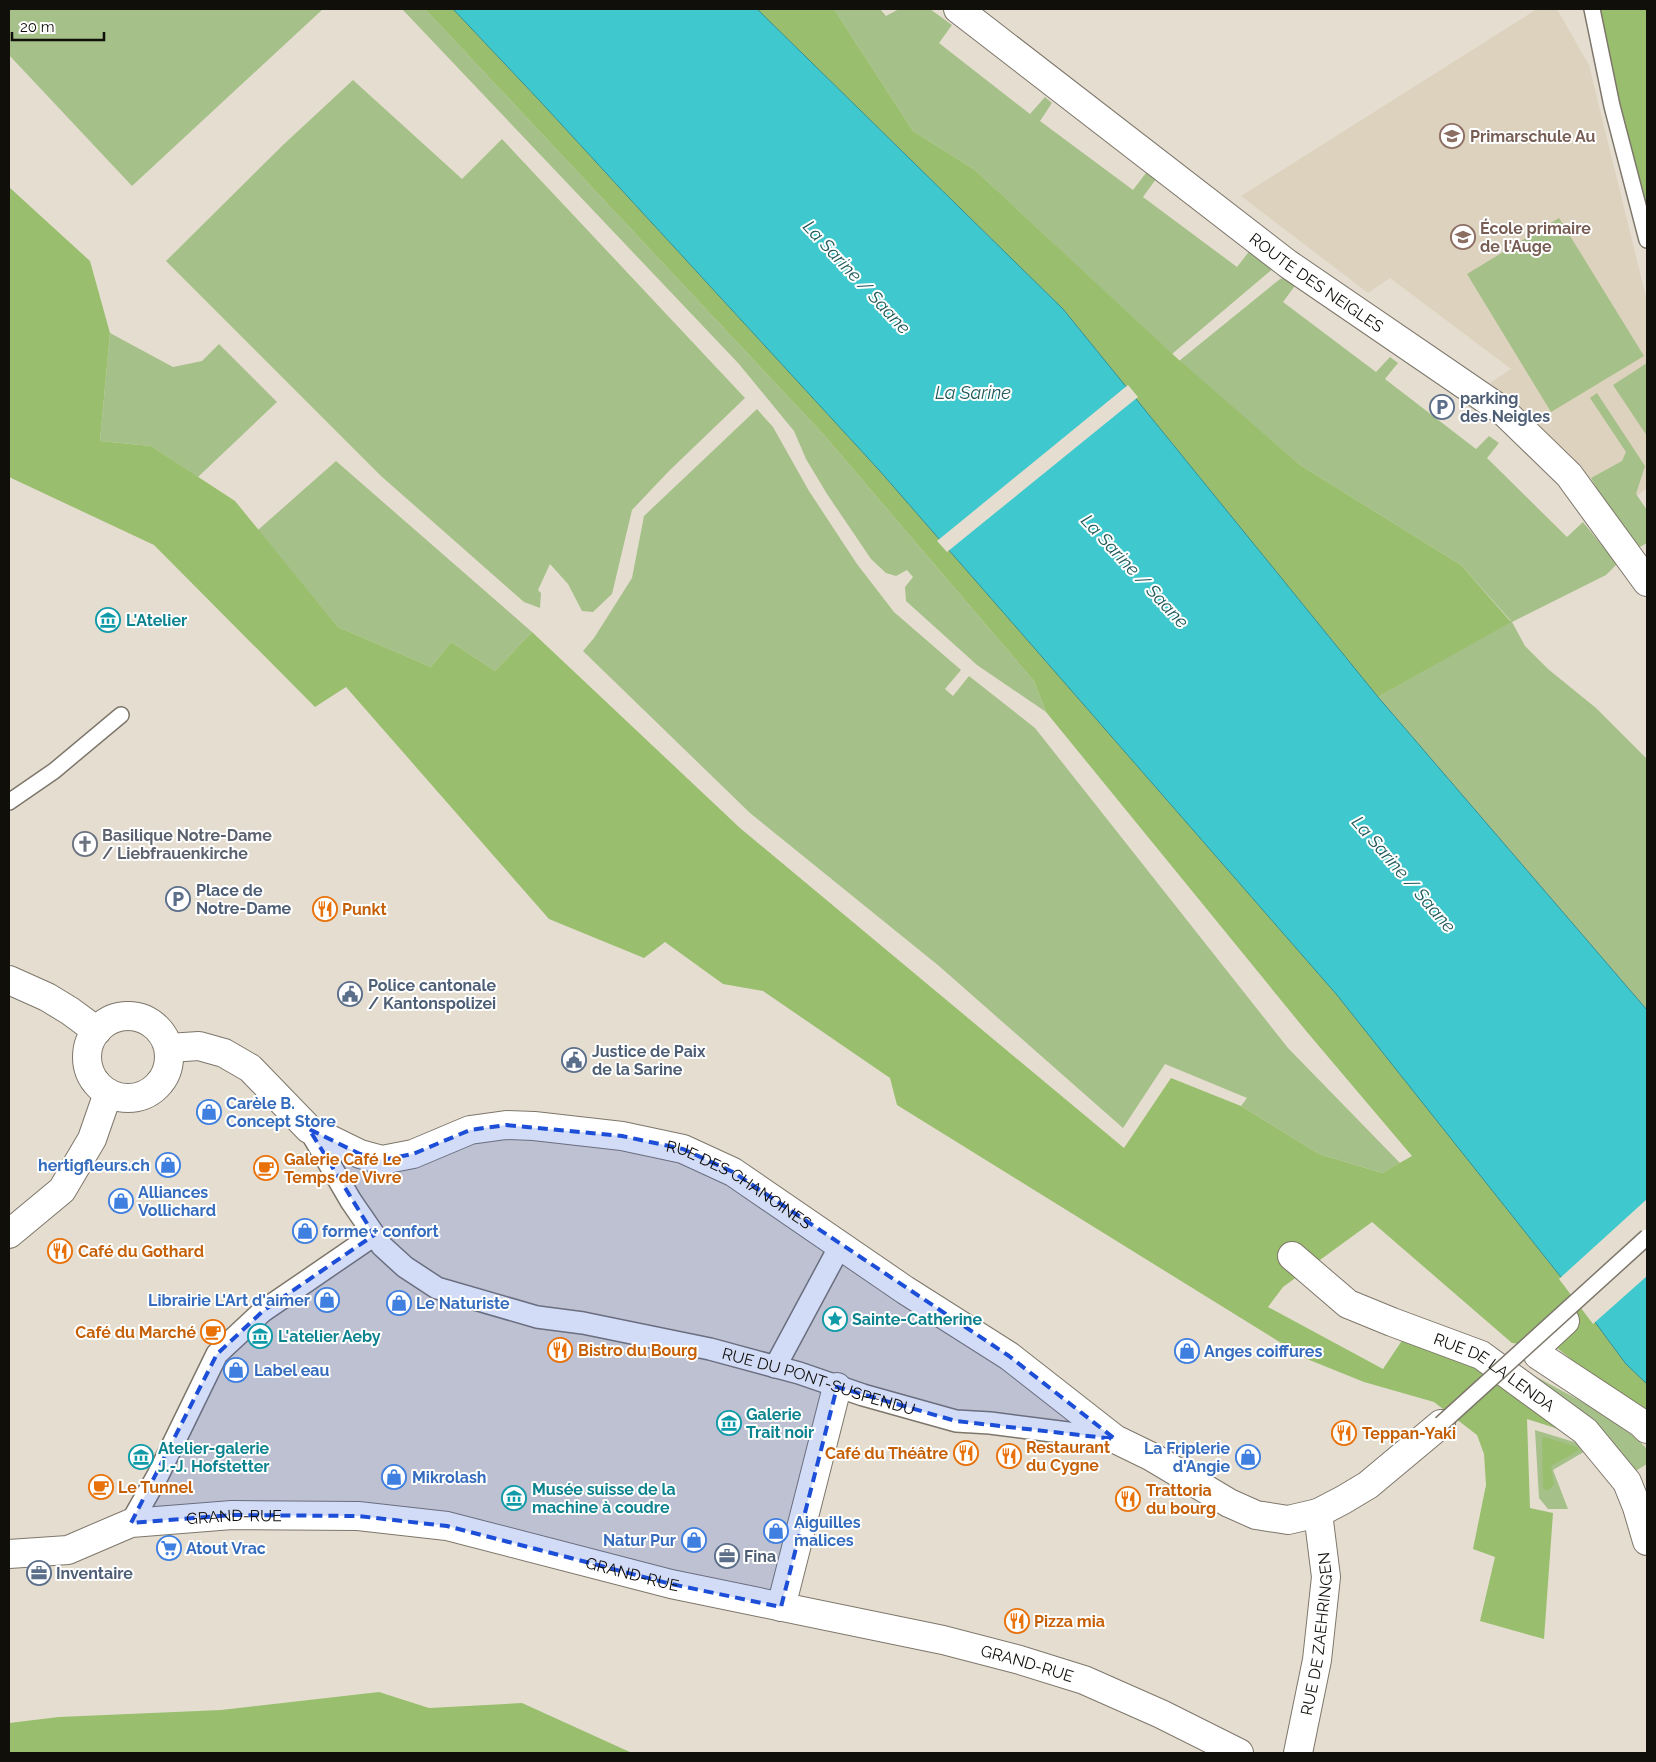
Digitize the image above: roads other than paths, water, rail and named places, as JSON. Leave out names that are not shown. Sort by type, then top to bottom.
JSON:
[{"type":"street","name":"ROUTE DES NEIGLES","points":[[958,9],[1288,264],[1503,411],[1569,475],[1646,577]]},
{"type":"street","points":[[12,985],[55,1002],[97,1031]]},
{"type":"street","points":[[130,1016],[146,1020],[158,1028],[169,1048],[169,1062],[166,1075],[147,1094],[134,1098],[108,1093],[97,1083],[90,1072],[87,1058],[90,1043],[97,1031],[114,1018],[130,1016]]},
{"type":"street","name":"RUE DES CHANOINES","points":[[169,1048],[199,1046],[224,1053],[250,1068],[309,1129],[360,1154],[382,1160],[413,1154],[470,1130],[506,1125],[534,1126],[622,1136],[683,1148],[733,1172],[840,1246],[1009,1356],[1115,1439],[1152,1457],[1229,1503],[1256,1515],[1288,1520],[1318,1512],[1368,1485],[1441,1424]]},
{"type":"street","points":[[9,1234],[62,1190],[92,1139],[108,1093]]},
{"type":"street","name":"RUE DU PONT-SUSPENDU","points":[[309,1129],[351,1201],[382,1246],[405,1267],[437,1288],[537,1317],[583,1323],[710,1349],[956,1420],[1115,1439]]},
{"type":"street","points":[[131,1523],[157,1477],[217,1354],[264,1311],[374,1235]]},
{"type":"street","points":[[775,1367],[840,1246]]},
{"type":"street","points":[[1647,1246],[1545,1339],[1537,1350],[1538,1355],[1641,1423],[1647,1430]]},
{"type":"street","name":"RUE DE LA LENDA","points":[[1292,1256],[1348,1304],[1481,1355],[1585,1431],[1627,1482],[1638,1507],[1647,1541]]},
{"type":"street","points":[[781,1607],[837,1387]]},
{"type":"street","name":"RUE DE ZAEHRINGEN","points":[[1298,1753],[1317,1660],[1326,1577],[1318,1512]]},
{"type":"street","name":"GRAND-RUE","points":[[9,1554],[68,1550],[131,1523],[232,1515],[358,1516],[447,1526],[671,1584],[943,1640],[1084,1680],[1161,1714],[1239,1753]]},
{"type":"lane","points":[[1592,9],[1612,106],[1647,240]]},
{"type":"lane","points":[[9,802],[54,770],[121,715]]},
{"type":"lane","points":[[1441,1424],[1647,1237]]},
{"type":"water","name":"La Sarine","points":[[453,9],[757,9],[1063,309],[1378,697],[1647,1010],[1647,1384],[1626,1364],[1572,1291],[1337,995],[879,470]]},
{"type":"place","name":"Primarschule Au","points":[[1452,136]]},
{"type":"place","name":"École primaire de l'Auge","points":[[1463,237]]},
{"type":"place","name":"parking des Neigles","points":[[1442,407]]},
{"type":"place","name":"L'Atelier","points":[[108,620]]},
{"type":"place","name":"Basilique Notre-Dame / Liebfrauenkirche","points":[[85,844]]},
{"type":"place","name":"Place de Notre-Dame","points":[[178,899]]},
{"type":"place","name":"Punkt","points":[[325,909]]},
{"type":"place","name":"Police cantonale / Kantonspolizei","points":[[350,994]]},
{"type":"place","name":"Justice de Paix de la Sarine","points":[[574,1060]]},
{"type":"place","name":"Carèle B. Concept Store","points":[[209,1112]]},
{"type":"place","name":"hertigfleurs.ch","points":[[168,1165]]},
{"type":"place","name":"Galerie Café Le Temps de Vivre","points":[[266,1168]]},
{"type":"place","name":"Alliances Vollichard","points":[[121,1201]]},
{"type":"place","name":"forme + confort","points":[[305,1231]]},
{"type":"place","name":"Café du Gothard","points":[[60,1251]]},
{"type":"place","name":"Librairie L'Art d'aimer","points":[[327,1300]]},
{"type":"place","name":"Le Naturiste","points":[[399,1303]]},
{"type":"place","name":"Sainte-Catherine","points":[[835,1319]]},
{"type":"place","name":"Café du Marché","points":[[213,1332]]},
{"type":"place","name":"L'atelier Aeby","points":[[260,1336]]},
{"type":"place","name":"Bistro du Bourg","points":[[560,1350]]},
{"type":"place","name":"Anges coiffures","points":[[1187,1351]]},
{"type":"place","name":"Label eau","points":[[236,1370]]},
{"type":"place","name":"Galerie Trait noir","points":[[729,1423]]},
{"type":"place","name":"Teppan-Yaki","points":[[1344,1433]]},
{"type":"place","name":"Café du Théâtre","points":[[966,1453]]},
{"type":"place","name":"Restaurant du Cygne","points":[[1009,1456]]},
{"type":"place","name":"Atelier-galerie J.-J. Hofstetter","points":[[141,1457]]},
{"type":"place","name":"La Friplerie d'Angie","points":[[1248,1457]]},
{"type":"place","name":"Mikrolash","points":[[394,1477]]},
{"type":"place","name":"Le Tunnel","points":[[101,1487]]},
{"type":"place","name":"Musée suisse de la machine à coudre","points":[[514,1498]]},
{"type":"place","name":"Trattoria du bourg","points":[[1128,1499]]},
{"type":"place","name":"Aiguilles malices","points":[[776,1531]]},
{"type":"place","name":"Natur Pur","points":[[694,1540]]},
{"type":"place","name":"Atout Vrac","points":[[169,1548]]},
{"type":"place","name":"Fina","points":[[727,1556]]},
{"type":"place","name":"Inventaire","points":[[39,1573]]},
{"type":"place","name":"Pizza mia","points":[[1017,1621]]},
{"type":"water label","name":"La Sarine / Saane","points":[[857,277]]},
{"type":"water label","name":"La Sarine / Saane","points":[[1135,571]]},
{"type":"water label","name":"La Sarine / Saane","points":[[1404,874]]}]
